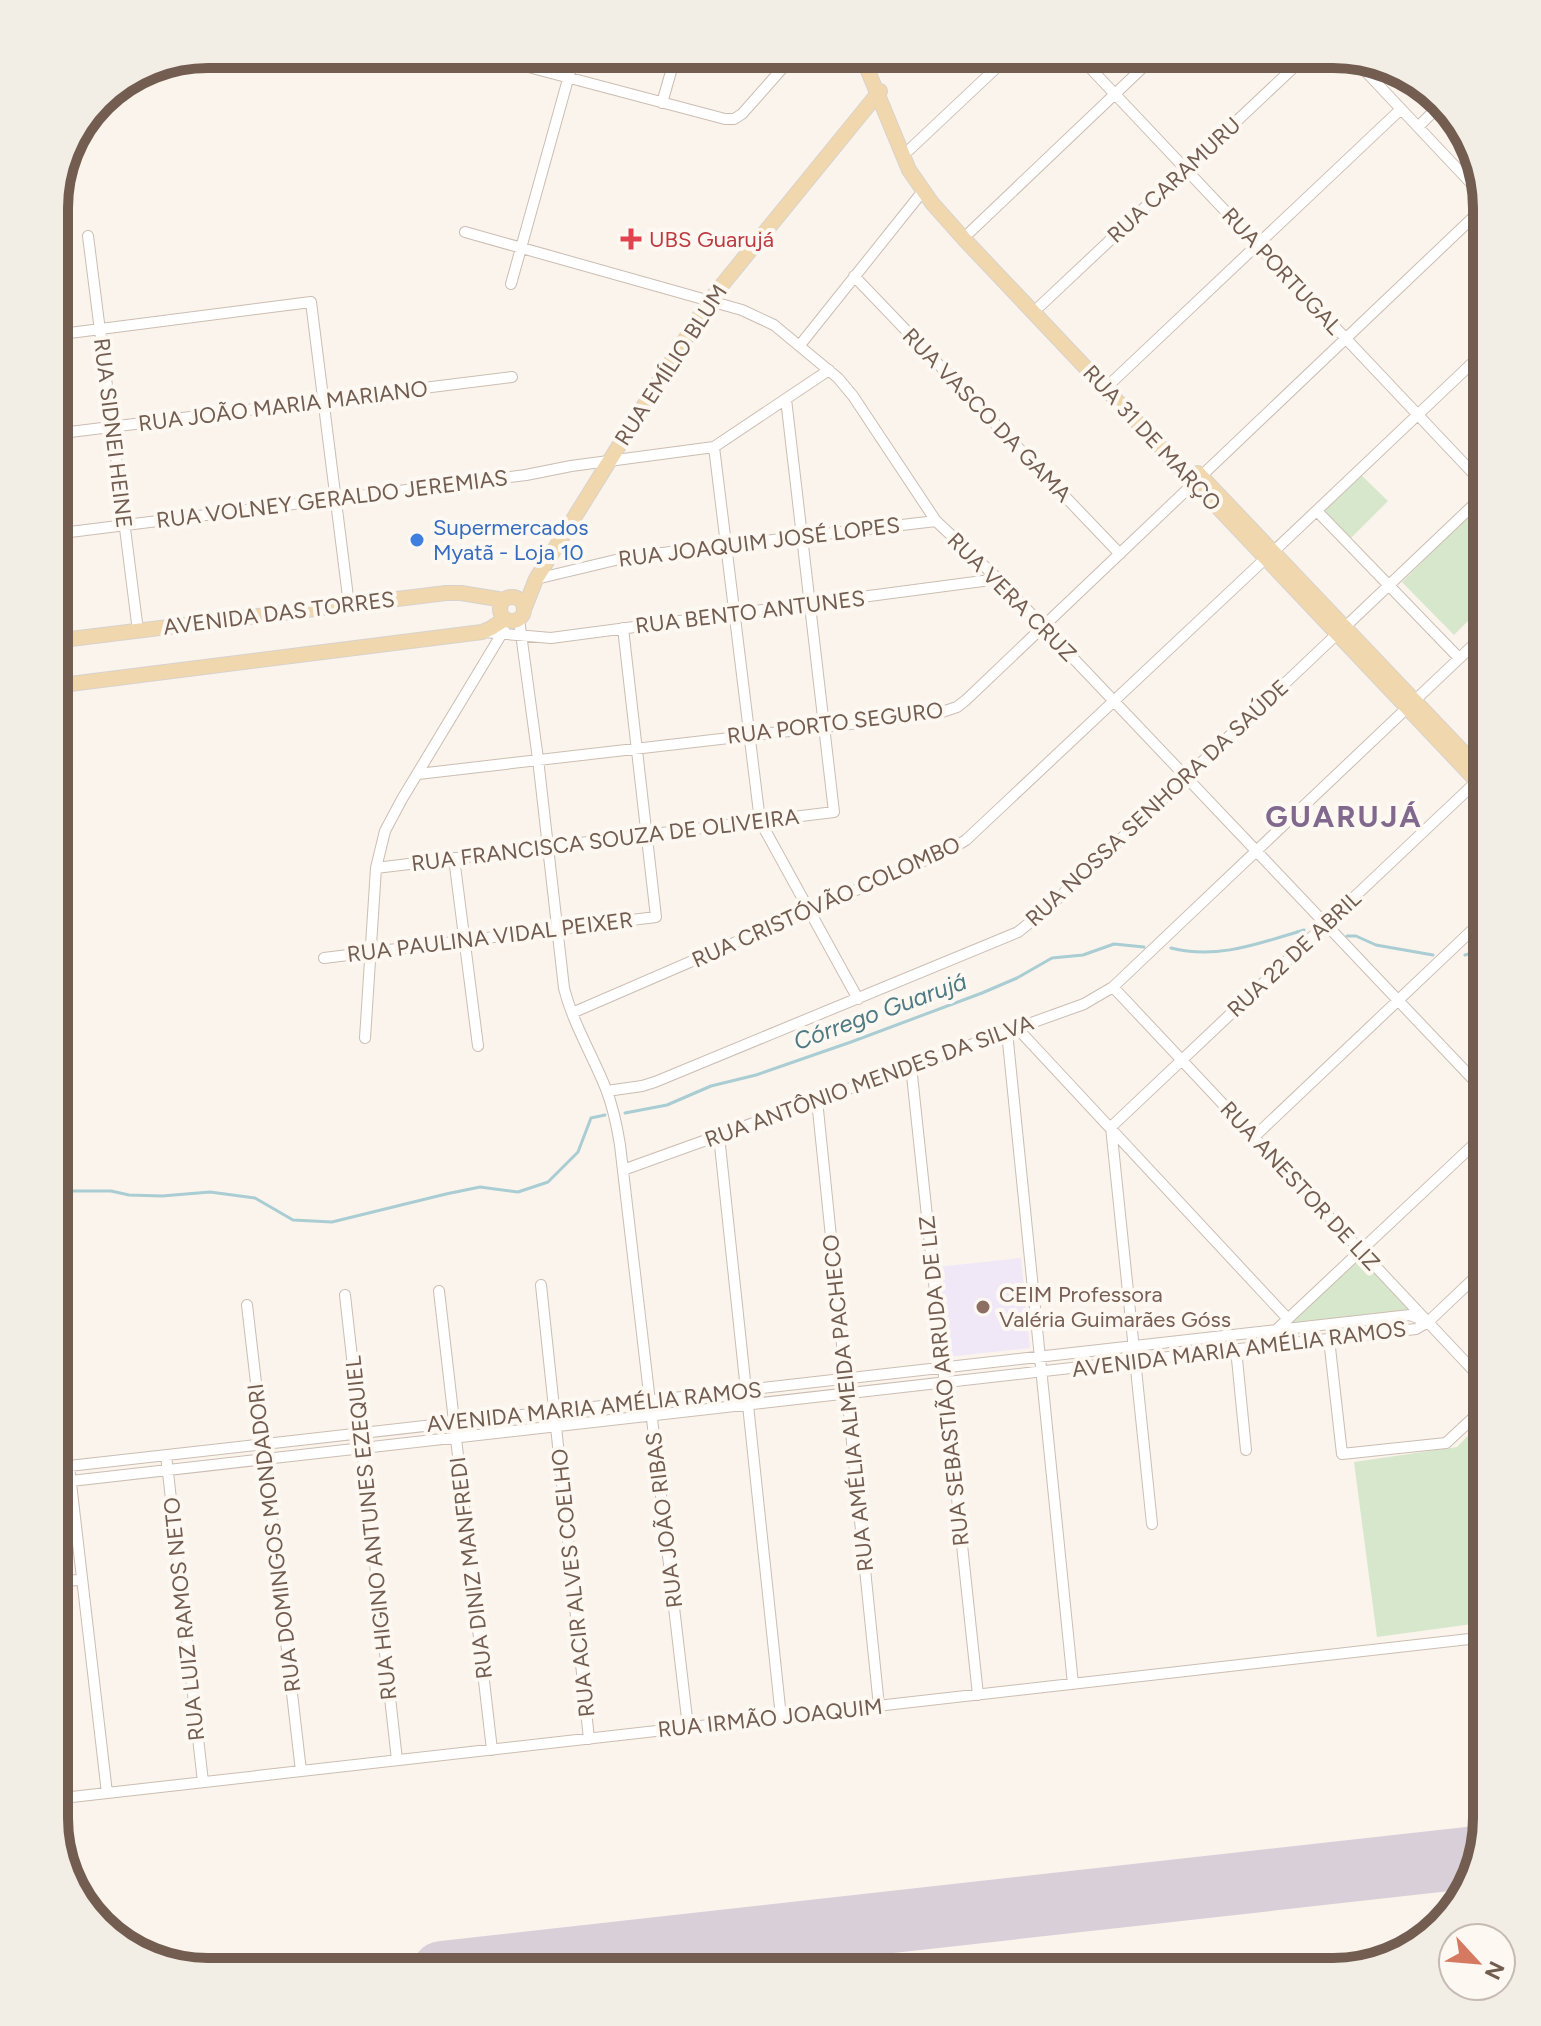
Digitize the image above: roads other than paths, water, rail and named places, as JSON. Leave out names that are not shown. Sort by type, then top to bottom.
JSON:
[{"type":"main road","name":"RUA 31 DE MARÇO","points":[[868,68],[928,183],[1198,479]]},
{"type":"main road","name":"RUA 31 DE MARÇO","points":[[874,68],[909,170],[955,229],[1473,767]]},
{"type":"main road","name":"RUA EMÍLIO BLUM","points":[[511,614],[536,579],[709,301],[880,92]]},
{"type":"main road","name":"AVENIDA DAS TORRES","points":[[68,639],[446,593],[461,593],[511,614]]},
{"type":"main road","name":"AVENIDA DAS TORRES","points":[[68,684],[482,632],[511,614]]},
{"type":"street","points":[[532,68],[715,117],[734,119],[749,107],[783,68]]},
{"type":"street","points":[[511,284],[572,68]]},
{"type":"street","points":[[662,103],[672,68]]},
{"type":"street","points":[[909,150],[996,68]]},
{"type":"street","name":"RUA PORTUGAL","points":[[1090,68],[1473,475]]},
{"type":"street","points":[[970,232],[1142,68]]},
{"type":"street","name":"RUA CARAMURU","points":[[1040,306],[1293,68]]},
{"type":"street","points":[[1367,72],[1470,183]]},
{"type":"street","points":[[1112,382],[1401,109]]},
{"type":"street","points":[[1418,127],[1434,111]]},
{"type":"street","points":[[800,345],[923,191]]},
{"type":"street","name":"RUA PORTO SEGURO","points":[[418,774],[946,711],[966,700],[1473,217]]},
{"type":"street","name":"RUA VERA CRUZ","points":[[465,232],[760,317],[800,345],[853,396],[936,521],[998,579],[1473,1079]]},
{"type":"street","name":"RUA SIDNEI HEINE","points":[[88,236],[138,631]]},
{"type":"street","name":"RUA VASCO DA GAMA","points":[[854,276],[1120,554]]},
{"type":"street","points":[[68,333],[311,302],[349,605]]},
{"type":"street","name":"RUA CRISTÓVÃO COLOMBO","points":[[572,1013],[966,840],[1473,362]]},
{"type":"street","points":[[829,370],[714,447],[760,821],[858,999]]},
{"type":"street","name":"RUA JOÃO MARIA MARIANO","points":[[68,432],[512,377]]},
{"type":"street","points":[[786,399],[824,727]]},
{"type":"street","name":"RUA VOLNEY GERALDO JEREMIAS","points":[[68,532],[526,475],[714,447]]},
{"type":"street","name":"RUA NOSSA SENHORA DA SAÚDE","points":[[607,1091],[655,1082],[1018,932],[1049,907],[1473,504]]},
{"type":"street","points":[[1317,511],[1459,658]]},
{"type":"street","name":"RUA JOAQUIM JOSÉ LOPES","points":[[536,579],[628,557],[936,521]]},
{"type":"street","name":"RUA BENTO ANTUNES","points":[[511,614],[521,636],[551,638],[998,579]]},
{"type":"street","name":"RUA JOÃO RIBAS","points":[[511,614],[521,636],[564,988],[607,1091],[616,1124],[688,1727]]},
{"type":"street","name":"RUA EMÍLIO BLUM","points":[[365,1038],[376,868],[385,831],[511,614]]},
{"type":"street","points":[[623,628],[647,835]]},
{"type":"street","name":"RUA ANTÔNIO MENDES DA SILVA","points":[[623,1170],[1100,996],[1473,645]]},
{"type":"street","name":"RUA FRANCISCA SOUZA DE OLIVEIRA","points":[[376,868],[834,812],[824,727]]},
{"type":"street","name":"RUA 22 DE ABRIL","points":[[1111,1127],[1473,790]]},
{"type":"street","name":"RUA PAULINA VIDAL PEIXER","points":[[324,958],[656,917],[647,835]]},
{"type":"street","points":[[454,858],[478,1046]]},
{"type":"street","points":[[1254,1137],[1473,929]]},
{"type":"street","name":"RUA ANESTOR DE LIZ","points":[[1113,987],[1473,1370]]},
{"type":"street","points":[[1012,1030],[1111,1127],[1288,1319]]},
{"type":"street","points":[[1012,1030],[1041,1372],[1073,1684]]},
{"type":"street","name":"RUA SEBASTIÃO ARRUDA DE LIZ","points":[[911,1066],[978,1695]]},
{"type":"street","name":"RUA AMÉLIA ALMEIDA PACHECO","points":[[817,1100],[879,1706]]},
{"type":"street","points":[[1111,1127],[1152,1524]]},
{"type":"street","points":[[719,1136],[746,1390]]},
{"type":"street","points":[[1258,1347],[1473,1145]]},
{"type":"street","points":[[1428,1322],[1473,1279]]},
{"type":"street","name":"RUA ACIR ALVES COELHO","points":[[541,1285],[589,1739]]},
{"type":"street","name":"RUA DINIZ MANFREDI","points":[[439,1291],[492,1750]]},
{"type":"street","name":"RUA HIGINO ANTUNES EZEQUIEL","points":[[345,1295],[397,1760]]},
{"type":"street","name":"RUA DOMINGOS MONDADORI","points":[[247,1305],[301,1771]]},
{"type":"street","name":"AVENIDA MARIA AMÉLIA RAMOS","points":[[1410,1315],[1428,1322],[1416,1329],[71,1481],[69,1466],[1410,1315]]},
{"type":"street","points":[[1329,1339],[1342,1454],[1446,1443],[1473,1418]]},
{"type":"street","points":[[1236,1349],[1246,1450]]},
{"type":"street","points":[[748,1405],[781,1717]]},
{"type":"street","name":"RUA LUIZ RAMOS NETO","points":[[166,1455],[203,1782]]},
{"type":"street","points":[[71,1481],[107,1793]]},
{"type":"street","points":[[68,1580],[82,1580]]},
{"type":"street","name":"RUA IRMÃO JOAQUIM","points":[[68,1797],[1473,1639]]},
{"type":"waterway","name":"Córrego Guarujá","points":[[1171,948],[1222,951],[1304,930]]},
{"type":"waterway","name":"Córrego Guarujá","points":[[1347,936],[1356,936],[1376,945],[1433,955]]},
{"type":"waterway","name":"Córrego Guarujá","points":[[625,1113],[667,1105],[711,1086],[756,1075],[851,1042],[982,993],[1052,958],[1083,955],[1114,944],[1144,947]]},
{"type":"waterway","name":"Córrego Guarujá","points":[[1465,955],[1473,953]]},
{"type":"waterway","name":"Córrego Guarujá","points":[[68,1191],[162,1196],[210,1192],[255,1198],[293,1220],[332,1222],[480,1187],[518,1192],[548,1182],[578,1152],[591,1118],[605,1115]]},
{"type":"place","name":"UBS Guarujá","points":[[631,239]]},
{"type":"place","name":"Supermercados Myatã - Loja 10","points":[[417,540]]},
{"type":"place","name":"CEIM Professora Valéria Guimarães Góss","points":[[983,1307]]},
{"type":"district","name":"GUARUJÁ","points":[[1344,816]]}]
